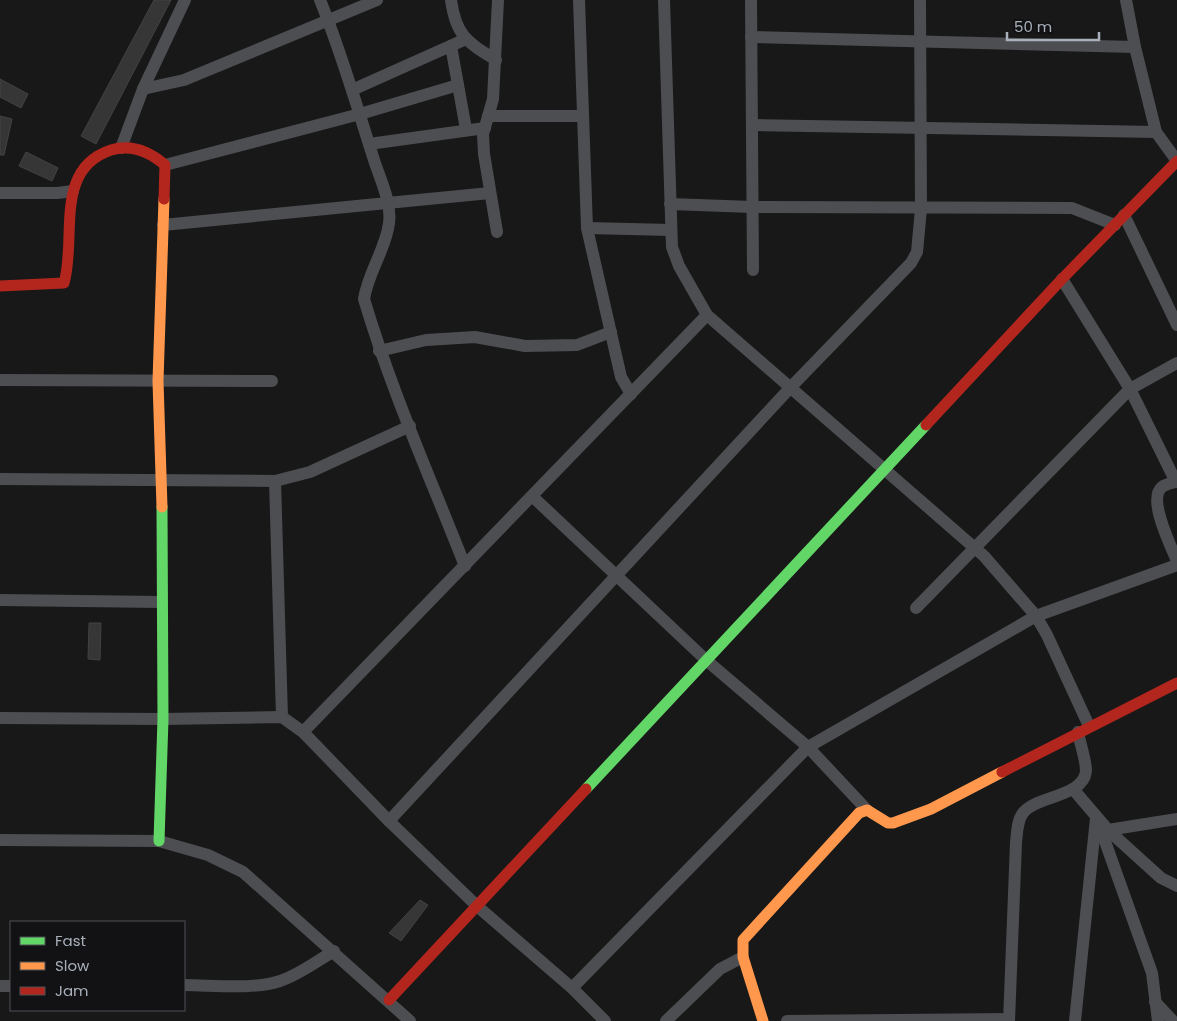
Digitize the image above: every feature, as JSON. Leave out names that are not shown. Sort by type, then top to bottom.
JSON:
[{"type":"street","points":[[121,148],[143,89],[185,0]]},
{"type":"street","points":[[320,0],[352,90],[388,204],[390,221],[387,234],[366,285],[364,299],[379,351],[396,397],[410,426],[465,566]]},
{"type":"street","points":[[143,89],[184,80],[377,0]]},
{"type":"street","points":[[451,0],[453,14],[466,39],[496,60]]},
{"type":"street","points":[[497,232],[484,154],[487,122],[493,99],[498,0]]},
{"type":"street","points":[[579,0],[587,228],[621,377],[631,394]]},
{"type":"street","points":[[664,0],[672,247],[679,266],[707,316],[976,549],[1036,616],[1047,635],[1084,729],[1086,772],[1081,781],[1073,789],[1030,806],[1022,813],[1016,843],[1009,1020],[786,1021]]},
{"type":"street","points":[[751,0],[753,270]]},
{"type":"street","points":[[388,821],[790,388],[911,263],[917,252],[921,209],[920,0]]},
{"type":"street","points":[[389,1000],[1062,279],[1177,161],[1156,132],[1135,47],[1126,0]]},
{"type":"street","points":[[751,37],[920,43],[1135,47]]},
{"type":"street","points":[[352,90],[466,39]]},
{"type":"street","points":[[451,46],[466,129]]},
{"type":"street","points":[[165,165],[360,114],[458,86]]},
{"type":"street","points":[[369,144],[466,129],[487,122],[583,116]]},
{"type":"street","points":[[753,124],[1156,132]]},
{"type":"street","points":[[0,286],[64,283],[73,191],[87,161],[101,151],[121,148],[142,150],[154,155],[165,165],[158,381],[162,479],[160,602],[163,719],[159,841]]},
{"type":"street","points":[[0,193],[57,194],[73,191]]},
{"type":"street","points":[[163,225],[490,193]]},
{"type":"street","points":[[670,204],[752,208],[1072,208],[1115,225]]},
{"type":"street","points":[[1124,215],[1177,326]]},
{"type":"street","points":[[587,228],[671,230]]},
{"type":"street","points":[[1062,279],[1130,389],[1177,482],[1162,487],[1157,495],[1157,508],[1177,561]]},
{"type":"street","points":[[303,732],[707,316]]},
{"type":"street","points":[[379,351],[426,340],[475,337],[525,346],[577,345],[611,332]]},
{"type":"street","points":[[916,608],[976,549],[1130,389],[1177,363]]},
{"type":"street","points":[[0,380],[272,381]]},
{"type":"street","points":[[0,478],[274,481],[310,472],[410,426]]},
{"type":"street","points":[[274,481],[282,717]]},
{"type":"street","points":[[532,496],[706,660],[808,747],[867,810],[888,823],[899,822],[931,809],[1177,683]]},
{"type":"street","points":[[572,988],[808,747],[1036,616],[1177,564]]},
{"type":"street","points":[[0,600],[160,602]]},
{"type":"street","points":[[0,718],[163,719],[282,717],[303,732],[388,821],[477,906],[572,988],[605,1021]]},
{"type":"street","points":[[1073,789],[1108,830],[1161,878],[1177,886]]},
{"type":"street","points":[[763,1021],[743,958],[745,936],[859,813],[867,810]]},
{"type":"street","points":[[1096,816],[1152,973],[1158,1021]]},
{"type":"street","points":[[1075,1021],[1096,816]]},
{"type":"street","points":[[1108,830],[1177,820]]},
{"type":"street","points":[[0,840],[159,841],[202,852],[243,872],[389,1000],[410,1021]]},
{"type":"street","points":[[185,985],[278,982],[291,977],[334,951]]},
{"type":"street","points":[[666,1021],[720,969],[743,958]]},
{"type":"street","points":[[1156,1002],[1173,1021]]},
{"type":"building","points":[[154,0],[171,0],[96,144],[81,136]]},
{"type":"building","points":[[0,79],[28,94],[21,108],[0,97]]},
{"type":"building","points":[[0,116],[12,119],[4,155],[0,155]]},
{"type":"building","points":[[26,152],[58,168],[52,181],[19,166]]},
{"type":"building","points":[[89,623],[101,623],[100,660],[88,659]]},
{"type":"building","points":[[420,900],[428,905],[401,941],[389,933]]},
{"type":"traffic: fast","points":[[586,789],[926,425]]},
{"type":"traffic: fast","points":[[159,841],[163,719],[162,507]]},
{"type":"traffic: slow","points":[[162,507],[158,381],[164,199]]},
{"type":"traffic: slow","points":[[763,1021],[743,957],[743,940],[859,813],[867,810],[888,823],[893,823],[931,809],[1002,772]]},
{"type":"traffic: jam","points":[[0,286],[64,283],[74,189],[81,173],[93,159],[118,148],[140,150],[153,156],[165,165],[164,199]]},
{"type":"traffic: jam","points":[[926,425],[1062,279],[1177,161]]},
{"type":"traffic: jam","points":[[1002,772],[1177,683]]},
{"type":"traffic: jam","points":[[389,1000],[586,789]]}]
